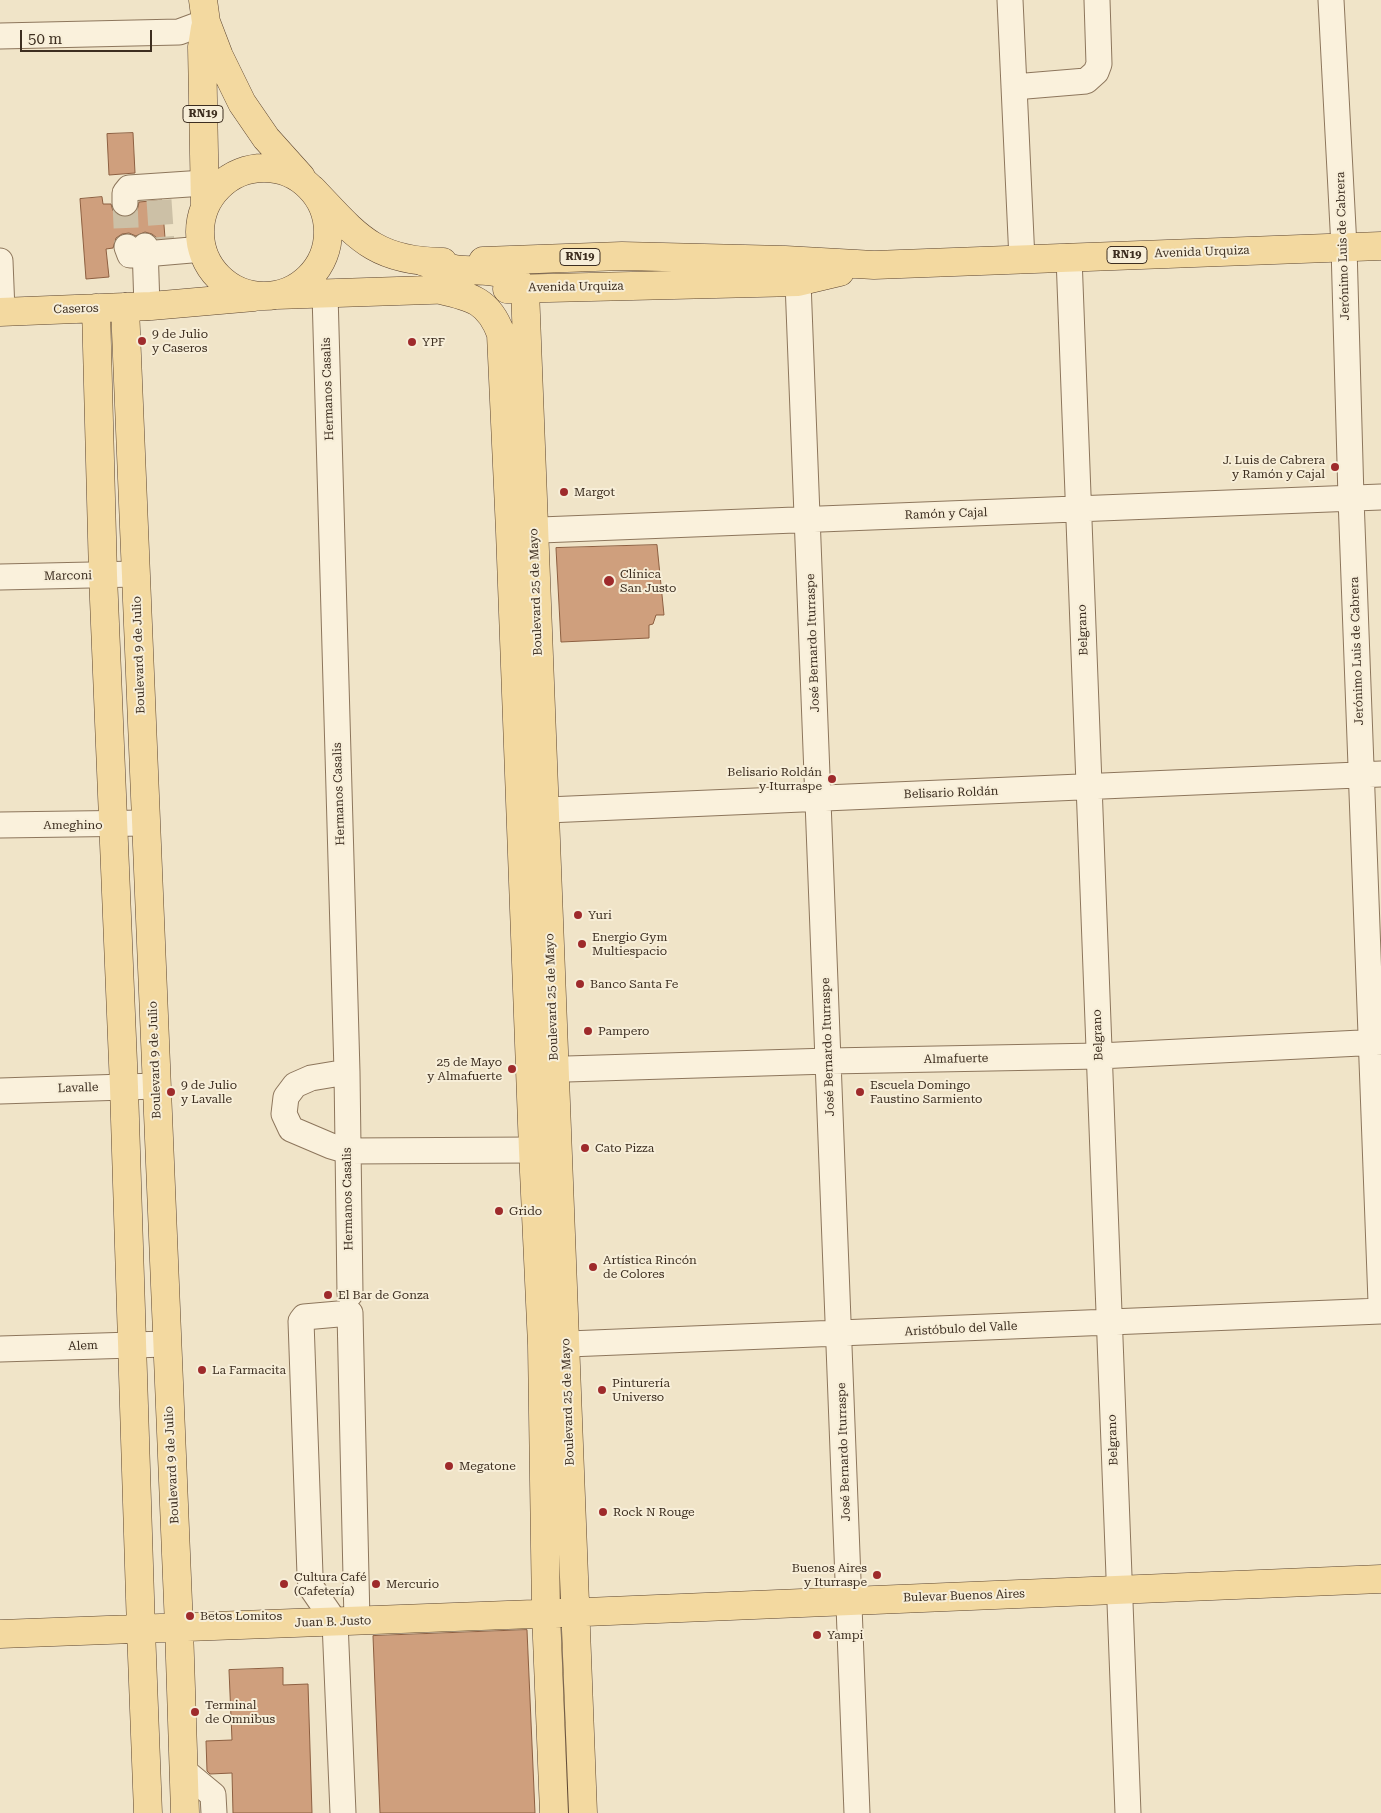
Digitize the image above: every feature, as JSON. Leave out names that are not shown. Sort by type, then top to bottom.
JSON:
[{"type":"main road","name":"RN19","points":[[204,11],[219,56],[242,103],[266,138],[308,186],[323,207],[326,217],[328,238],[318,267],[304,282],[286,292],[270,295],[246,293],[228,285],[214,271],[203,252],[200,225],[205,194],[202,47],[204,11]]},
{"type":"main road","name":"RN19","points":[[205,194],[210,197],[222,182],[239,172],[249,169],[278,169],[297,176],[308,186]]},
{"type":"main road","name":"Avenida Urquiza","points":[[308,186],[371,246],[403,258],[424,262],[606,256],[785,260],[874,265],[1381,246]]},
{"type":"main road","name":"Caseros","points":[[141,307],[177,296],[193,283],[200,270],[203,252]]},
{"type":"main road","points":[[424,262],[455,270],[504,273],[516,279],[525,289]]},
{"type":"main road","name":"Avenida Urquiza","points":[[270,295],[798,282],[874,265]]},
{"type":"main road","name":"Boulevard 25 de Mayo","points":[[525,289],[522,531],[554,1346],[546,1613],[554,1800]]},
{"type":"main road","name":"Boulevard 25 de Mayo","points":[[441,290],[476,300],[496,321],[501,334],[522,531]]},
{"type":"main road","name":"Caseros","points":[[1,312],[141,307],[270,295]]},
{"type":"main road","name":"Boulevard 9 de Julio","points":[[141,307],[136,574],[185,1813]]},
{"type":"main road","points":[[96,308],[103,575],[124,1087],[148,1813]]},
{"type":"main road","name":"Boulevard 25 de Mayo","points":[[543,1069],[533,1150],[554,1346],[576,1612],[583,1800]]},
{"type":"main road","name":"Bulevar Buenos Aires","points":[[546,1613],[1381,1578]]},
{"type":"main road","name":"Juan B. Justo","points":[[0,1634],[546,1613]]},
{"type":"street","points":[[1010,0],[1022,260]]},
{"type":"street","points":[[1014,87],[1086,81],[1096,72],[1099,64],[1097,0]]},
{"type":"street","name":"Jerónimo Luis de Cabrera","points":[[1331,0],[1344,247],[1351,498],[1371,775],[1381,1302]]},
{"type":"street","points":[[0,36],[178,32],[204,11]]},
{"type":"street","points":[[146,196],[205,194]]},
{"type":"street","points":[[141,307],[149,249],[203,252]]},
{"type":"street","name":"Belgrano","points":[[1069,257],[1128,1813]]},
{"type":"street","points":[[0,261],[1,312]]},
{"type":"street","name":"José Bernardo Iturraspe","points":[[798,282],[857,1813]]},
{"type":"street","name":"Hermanos Casalis","points":[[325,294],[347,1072],[350,1304],[343,1813]]},
{"type":"street","name":"Ramón y Cajal","points":[[522,531],[1381,497]]},
{"type":"street","name":"Marconi","points":[[0,577],[136,574]]},
{"type":"street","name":"Belisario Roldán","points":[[533,810],[1371,775]]},
{"type":"street","name":"Ameghino","points":[[0,825],[146,823]]},
{"type":"street","name":"Almafuerte","points":[[543,1069],[1098,1056],[1377,1043]]},
{"type":"street","points":[[347,1072],[311,1078],[295,1084],[286,1097],[284,1114],[291,1129],[330,1146],[348,1151],[533,1150]]},
{"type":"street","name":"Lavalle","points":[[0,1091],[156,1086]]},
{"type":"street","points":[[346,1621],[312,1587],[310,1575],[301,1321],[304,1317],[350,1304]]},
{"type":"street","name":"Aristóbulo del Valle","points":[[554,1346],[1381,1311]]},
{"type":"street","name":"Alem","points":[[0,1349],[166,1344]]},
{"type":"street","points":[[184,1771],[213,1795],[214,1813]]},
{"type":"street","points":[[554,1800],[583,1800]]},
{"type":"building","points":[[133,133],[135,173],[109,175],[107,134]]},
{"type":"building","points":[[102,197],[103,204],[111,204],[113,211],[117,215],[125,217],[132,216],[137,211],[139,202],[162,200],[165,238],[157,238],[145,232],[136,236],[129,233],[122,234],[116,238],[113,248],[106,249],[109,277],[86,279],[80,199]]},
{"type":"building","name":"Clínica San Justo","points":[[657,545],[664,615],[656,615],[653,624],[649,625],[649,638],[561,642],[556,548]]},
{"type":"building","points":[[527,1630],[535,1813],[380,1813],[373,1636]]},
{"type":"building","points":[[283,1668],[283,1685],[308,1684],[312,1813],[233,1813],[232,1773],[210,1774],[207,1771],[206,1741],[232,1740],[229,1670]]},
{"type":"tunnel","points":[[159,200],[162,244]]},
{"type":"tunnel","points":[[125,203],[127,247]]},
{"type":"place","name":"9 de Julio y Caseros","points":[[142,341]]},
{"type":"place","name":"YPF","points":[[412,342]]},
{"type":"place","name":"J. Luis de Cabrera y Ramón y Cajal","points":[[1335,467]]},
{"type":"place","name":"Margot","points":[[564,492]]},
{"type":"place","name":"Clínica San Justo","points":[[609,581]]},
{"type":"place","name":"Belisario Roldán y Iturraspe","points":[[832,779]]},
{"type":"place","name":"Yuri","points":[[578,915]]},
{"type":"place","name":"Energio Gym Multiespacio","points":[[582,944]]},
{"type":"place","name":"Banco Santa Fe","points":[[580,984]]},
{"type":"place","name":"Pampero","points":[[588,1031]]},
{"type":"place","name":"25 de Mayo y Almafuerte","points":[[512,1069]]},
{"type":"place","name":"9 de Julio y Lavalle","points":[[171,1092]]},
{"type":"place","name":"Escuela Domingo Faustino Sarmiento","points":[[860,1092]]},
{"type":"place","name":"Cato Pizza","points":[[585,1148]]},
{"type":"place","name":"Grido","points":[[499,1211]]},
{"type":"place","name":"Artística Rincón de Colores","points":[[593,1267]]},
{"type":"place","name":"El Bar de Gonza","points":[[328,1295]]},
{"type":"place","name":"La Farmacita","points":[[202,1370]]},
{"type":"place","name":"Pinturería Universo","points":[[602,1390]]},
{"type":"place","name":"Megatone","points":[[449,1466]]},
{"type":"place","name":"Rock N Rouge","points":[[603,1512]]},
{"type":"place","name":"Buenos Aires y Iturraspe","points":[[877,1575]]},
{"type":"place","name":"Cultura Café (Cafetería)","points":[[284,1584]]},
{"type":"place","name":"Mercurio","points":[[376,1584]]},
{"type":"place","name":"Betos Lomitos","points":[[190,1616]]},
{"type":"place","name":"Yampi","points":[[817,1635]]},
{"type":"place","name":"Terminal de Omnibus","points":[[195,1712]]}]
